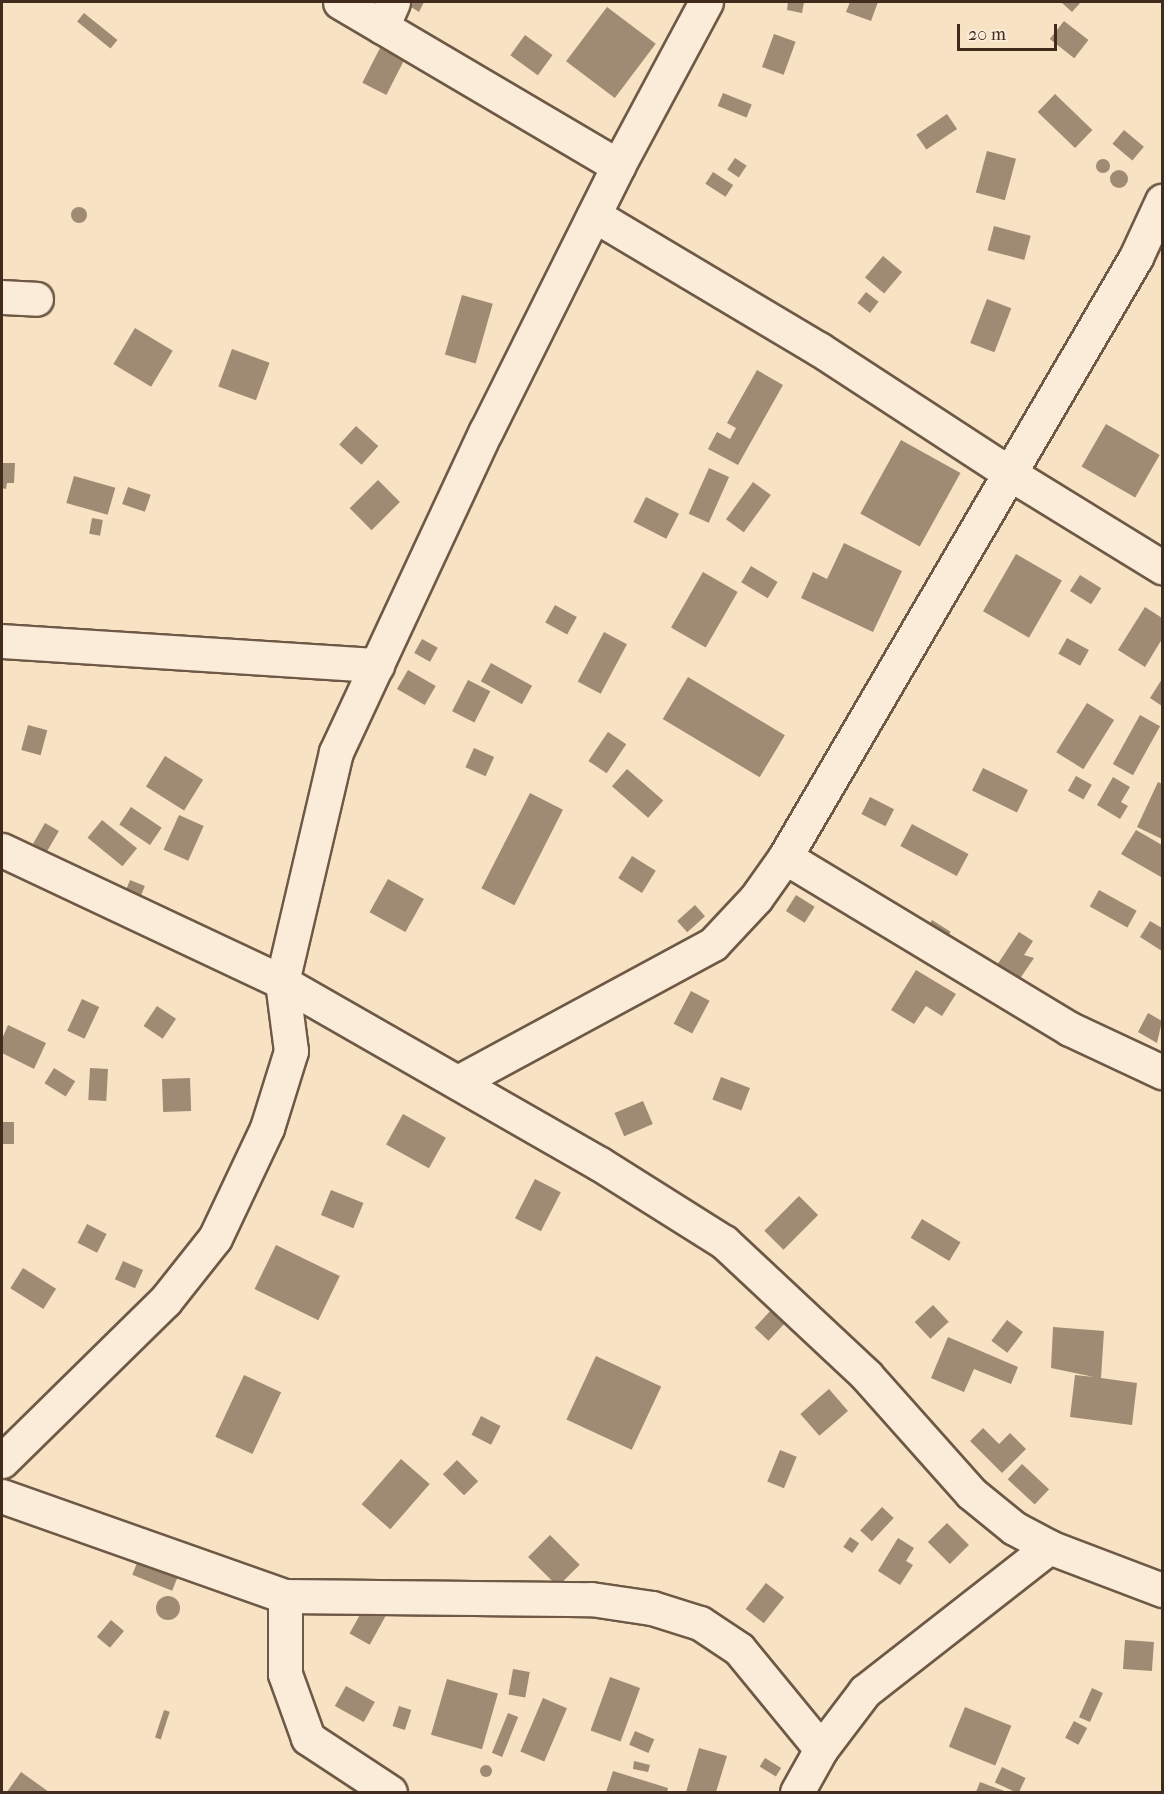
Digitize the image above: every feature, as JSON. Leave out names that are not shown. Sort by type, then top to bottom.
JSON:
[{"type":"street","points":[[340,2],[387,14],[618,166]]},
{"type":"street","points":[[2,1461],[165,1302],[215,1238],[267,1128],[291,1051],[282,982],[336,752],[486,431],[618,166],[706,2]]},
{"type":"street","points":[[458,1082],[713,944],[756,898],[785,857],[1136,257],[1162,201]]},
{"type":"street","points":[[594,215],[819,349],[1008,473],[1162,567]]},
{"type":"street","points":[[2,297],[36,299]]},
{"type":"street","points":[[2,641],[377,665]]},
{"type":"street","points":[[2,850],[282,982],[458,1082],[724,1242],[866,1375],[971,1493],[1014,1528],[1049,1547],[1162,1590]]},
{"type":"street","points":[[785,857],[1070,1029],[1162,1072]]},
{"type":"street","points":[[2,1496],[285,1596],[591,1599],[652,1608],[700,1623],[739,1649],[820,1749]]},
{"type":"street","points":[[797,1792],[820,1749],[865,1691],[892,1667],[1049,1547]]},
{"type":"street","points":[[285,1596],[285,1674],[308,1738],[390,1792]]},
{"type":"building","points":[[403,2],[424,2],[419,12]]},
{"type":"building","points":[[788,2],[804,2],[802,13],[787,10]]},
{"type":"building","points":[[850,2],[878,2],[871,21],[846,12]]},
{"type":"building","points":[[1061,2],[1081,2],[1072,12]]},
{"type":"building","points":[[607,7],[656,44],[615,98],[566,61]]},
{"type":"building","points":[[84,13],[117,40],[110,49],[77,22]]},
{"type":"building","points":[[1064,21],[1088,40],[1074,58],[1050,39]]},
{"type":"building","points":[[774,34],[796,42],[784,75],[762,67]]},
{"type":"building","points":[[525,35],[553,55],[538,75],[510,55]]},
{"type":"building","points":[[380,48],[404,60],[386,95],[362,83]]},
{"type":"building","points":[[723,93],[752,105],[746,118],[718,106]]},
{"type":"building","points":[[1055,94],[1092,130],[1075,148],[1038,112]]},
{"type":"building","points":[[947,114],[957,129],[926,150],[916,135]]},
{"type":"building","points":[[1124,130],[1144,147],[1132,161],[1112,144]]},
{"type":"building","points":[[987,151],[1016,159],[1005,200],[976,193]]},
{"type":"building","points":[[735,158],[747,166],[739,177],[727,170]]},
{"type":"building","points":[[1100,159],[1106,159],[1110,166],[1106,173],[1100,173],[1096,169],[1096,163]]},
{"type":"building","points":[[1119,170],[1125,173],[1128,179],[1125,185],[1119,188],[1113,185],[1110,179],[1113,173]]},
{"type":"building","points":[[713,172],[733,185],[726,197],[705,184]]},
{"type":"building","points":[[79,207],[87,215],[79,223],[71,215]]},
{"type":"building","points":[[994,226],[1031,236],[1024,260],[988,250]]},
{"type":"building","points":[[883,256],[902,272],[884,294],[865,277]]},
{"type":"building","points":[[866,292],[879,302],[870,313],[857,303]]},
{"type":"building","points":[[462,295],[493,304],[476,363],[445,355]]},
{"type":"building","points":[[987,299],[1011,308],[994,352],[970,343]]},
{"type":"building","points":[[135,328],[173,351],[151,387],[113,364]]},
{"type":"building","points":[[232,349],[270,363],[256,400],[218,387]]},
{"type":"building","points":[[757,370],[783,385],[738,465],[708,449],[717,432],[730,439],[736,428],[727,423]]},
{"type":"building","points":[[1106,424],[1160,455],[1135,497],[1082,466]]},
{"type":"building","points":[[356,426],[378,446],[362,465],[339,445]]},
{"type":"building","points":[[901,440],[960,473],[920,546],[860,513]]},
{"type":"building","points":[[2,463],[15,463],[14,483],[7,483],[6,489],[2,488]]},
{"type":"building","points":[[709,468],[729,477],[709,523],[689,514]]},
{"type":"building","points":[[74,476],[115,488],[108,515],[66,503]]},
{"type":"building","points":[[378,480],[400,502],[372,530],[350,508]]},
{"type":"building","points":[[753,482],[771,495],[744,532],[726,519]]},
{"type":"building","points":[[128,487],[151,495],[145,512],[122,504]]},
{"type":"building","points":[[646,497],[679,514],[666,539],[633,522]]},
{"type":"building","points":[[92,518],[103,520],[100,536],[89,534]]},
{"type":"building","points":[[844,543],[902,571],[873,632],[801,598],[813,572],[827,579]]},
{"type":"building","points":[[1016,554],[1062,580],[1029,638],[983,611]]},
{"type":"building","points":[[751,566],[778,582],[768,598],[741,582]]},
{"type":"building","points":[[703,572],[738,592],[706,647],[671,627]]},
{"type":"building","points":[[1080,575],[1101,588],[1091,604],[1070,591]]},
{"type":"building","points":[[555,605],[577,617],[567,635],[545,622]]},
{"type":"building","points":[[1145,607],[1162,618],[1162,639],[1145,667],[1118,650]]},
{"type":"building","points":[[604,632],[627,644],[601,694],[578,681]]},
{"type":"building","points":[[1067,638],[1089,650],[1080,666],[1058,654]]},
{"type":"building","points":[[422,639],[438,648],[430,662],[414,653]]},
{"type":"building","points":[[491,663],[532,686],[522,704],[481,681]]},
{"type":"building","points":[[408,670],[436,686],[425,705],[397,689]]},
{"type":"building","points":[[688,677],[785,735],[760,777],[663,719]]},
{"type":"building","points":[[1162,679],[1162,706],[1150,698]]},
{"type":"building","points":[[468,680],[490,691],[474,723],[452,711]]},
{"type":"building","points":[[1087,703],[1114,720],[1083,769],[1056,752]]},
{"type":"building","points":[[1140,715],[1160,726],[1133,775],[1113,764]]},
{"type":"building","points":[[28,725],[47,730],[41,755],[21,750]]},
{"type":"building","points":[[608,732],[626,744],[607,773],[588,761]]},
{"type":"building","points":[[474,748],[494,757],[486,776],[465,767]]},
{"type":"building","points":[[165,756],[203,780],[184,810],[146,787]]},
{"type":"building","points":[[983,768],[1028,790],[1017,812],[972,790]]},
{"type":"building","points":[[627,769],[663,800],[648,818],[612,786]]},
{"type":"building","points":[[1076,776],[1092,785],[1084,800],[1068,791]]},
{"type":"building","points":[[1113,777],[1130,787],[1121,802],[1128,806],[1120,819],[1097,805]]},
{"type":"building","points":[[1158,782],[1162,784],[1162,839],[1137,827]]},
{"type":"building","points":[[530,793],[563,810],[514,905],[481,888]]},
{"type":"building","points":[[870,797],[894,809],[885,826],[861,814]]},
{"type":"building","points":[[131,807],[162,828],[150,845],[119,824]]},
{"type":"building","points":[[179,815],[204,826],[188,861],[164,850]]},
{"type":"building","points":[[102,820],[137,848],[122,866],[88,838]]},
{"type":"building","points":[[45,823],[59,831],[47,852],[33,844]]},
{"type":"building","points":[[912,824],[969,854],[957,876],[900,846]]},
{"type":"building","points":[[1136,830],[1162,845],[1161,877],[1121,854]]},
{"type":"building","points":[[632,856],[656,871],[642,893],[618,878]]},
{"type":"building","points":[[388,879],[424,899],[405,932],[370,912]]},
{"type":"building","points":[[130,880],[145,886],[140,899],[125,893]]},
{"type":"building","points":[[1099,890],[1137,911],[1127,927],[1090,907]]},
{"type":"building","points":[[796,895],[815,907],[805,923],[786,911]]},
{"type":"building","points":[[695,905],[705,916],[687,932],[677,921]]},
{"type":"building","points":[[932,920],[951,932],[944,943],[925,931]]},
{"type":"building","points":[[1150,921],[1162,928],[1162,951],[1140,937]]},
{"type":"building","points":[[1019,932],[1033,941],[1024,955],[1034,958],[1015,986],[993,971]]},
{"type":"building","points":[[916,970],[956,994],[942,1016],[926,1006],[914,1024],[891,1010]]},
{"type":"building","points":[[691,991],[710,1001],[692,1034],[674,1024]]},
{"type":"building","points":[[82,999],[99,1007],[84,1039],[67,1031]]},
{"type":"building","points":[[157,1006],[176,1019],[163,1039],[144,1026]]},
{"type":"building","points":[[1148,1013],[1162,1021],[1157,1043],[1138,1032]]},
{"type":"building","points":[[8,1025],[46,1043],[34,1069],[2,1053],[2,1039]]},
{"type":"building","points":[[54,1068],[75,1081],[66,1097],[44,1083]]},
{"type":"building","points":[[90,1068],[108,1069],[106,1101],[88,1100]]},
{"type":"building","points":[[721,1077],[750,1088],[741,1111],[712,1099]]},
{"type":"building","points":[[190,1078],[191,1111],[163,1112],[162,1079]]},
{"type":"building","points":[[643,1101],[653,1124],[624,1136],[614,1113]]},
{"type":"building","points":[[403,1114],[446,1138],[429,1168],[386,1145]]},
{"type":"building","points":[[2,1122],[14,1122],[14,1144],[2,1144]]},
{"type":"building","points":[[535,1179],[561,1192],[541,1231],[515,1218]]},
{"type":"building","points":[[331,1190],[363,1203],[353,1228],[321,1215]]},
{"type":"building","points":[[799,1196],[818,1215],[783,1250],[764,1231]]},
{"type":"building","points":[[922,1219],[961,1242],[949,1261],[911,1238]]},
{"type":"building","points":[[87,1224],[107,1234],[97,1253],[77,1243]]},
{"type":"building","points":[[276,1245],[340,1276],[318,1320],[255,1289]]},
{"type":"building","points":[[123,1261],[143,1270],[135,1288],[115,1279]]},
{"type":"building","points":[[23,1268],[56,1289],[43,1309],[10,1288]]},
{"type":"building","points":[[933,1305],[949,1322],[930,1339],[915,1322]]},
{"type":"building","points":[[773,1308],[787,1321],[768,1341],[755,1328]]},
{"type":"building","points":[[1007,1320],[1023,1332],[1007,1353],[991,1341]]},
{"type":"building","points":[[1053,1327],[1104,1331],[1101,1378],[1137,1383],[1132,1425],[1070,1417],[1075,1375],[1094,1377],[1051,1368]]},
{"type":"building","points":[[948,1337],[1018,1367],[1011,1384],[974,1369],[964,1392],[931,1378]]},
{"type":"building","points":[[596,1356],[661,1386],[632,1450],[566,1419]]},
{"type":"building","points":[[244,1375],[281,1392],[252,1454],[215,1437]]},
{"type":"building","points":[[829,1389],[848,1411],[819,1436],[800,1414]]},
{"type":"building","points":[[481,1416],[501,1426],[491,1445],[471,1435]]},
{"type":"building","points":[[983,1428],[999,1444],[1010,1433],[1026,1449],[1002,1473],[970,1441]]},
{"type":"building","points":[[780,1450],[797,1457],[784,1488],[767,1482]]},
{"type":"building","points":[[401,1459],[430,1484],[390,1529],[362,1504]]},
{"type":"building","points":[[457,1460],[478,1481],[464,1495],[443,1474]]},
{"type":"building","points":[[1022,1464],[1049,1489],[1035,1505],[1008,1479]]},
{"type":"building","points":[[882,1507],[894,1518],[872,1541],[860,1530]]},
{"type":"building","points":[[947,1523],[969,1545],[950,1564],[928,1542]]},
{"type":"building","points":[[550,1535],[580,1565],[558,1587],[528,1557]]},
{"type":"building","points":[[850,1537],[859,1543],[852,1553],[843,1547]]},
{"type":"building","points":[[898,1538],[914,1548],[906,1561],[913,1565],[900,1585],[878,1571]]},
{"type":"building","points":[[139,1558],[179,1574],[172,1591],[132,1575]]},
{"type":"building","points":[[766,1583],[784,1597],[764,1623],[746,1609]]},
{"type":"building","points":[[168,1596],[177,1599],[180,1608],[177,1617],[168,1620],[159,1617],[156,1608],[159,1599]]},
{"type":"building","points":[[367,1602],[387,1613],[370,1645],[350,1633]]},
{"type":"building","points":[[111,1620],[124,1631],[110,1648],[97,1637]]},
{"type":"building","points":[[1125,1640],[1154,1642],[1152,1671],[1123,1669]]},
{"type":"building","points":[[513,1669],[530,1672],[525,1698],[508,1695]]},
{"type":"building","points":[[610,1677],[640,1688],[621,1742],[591,1731]]},
{"type":"building","points":[[447,1679],[498,1694],[482,1749],[431,1735]]},
{"type":"building","points":[[346,1686],[375,1702],[364,1722],[335,1706]]},
{"type":"building","points":[[1092,1688],[1103,1693],[1090,1722],[1079,1717]]},
{"type":"building","points":[[543,1698],[567,1708],[544,1762],[520,1751]]},
{"type":"building","points":[[399,1706],[411,1710],[405,1730],[393,1726]]},
{"type":"building","points":[[965,1707],[1011,1726],[995,1766],[949,1747]]},
{"type":"building","points":[[164,1710],[170,1712],[161,1739],[155,1738]]},
{"type":"building","points":[[508,1713],[518,1717],[502,1757],[492,1753]]},
{"type":"building","points":[[1074,1721],[1087,1728],[1078,1745],[1065,1738]]},
{"type":"building","points":[[635,1731],[654,1739],[648,1753],[629,1745]]},
{"type":"building","points":[[699,1748],[727,1756],[716,1792],[686,1792]]},
{"type":"building","points":[[765,1758],[781,1768],[776,1777],[760,1766]]},
{"type":"building","points":[[634,1761],[650,1765],[648,1772],[633,1769]]},
{"type":"building","points":[[488,1765],[491,1766],[491,1776],[484,1777],[481,1776],[480,1769],[481,1766]]},
{"type":"building","points":[[1002,1767],[1026,1778],[1019,1792],[995,1782]]},
{"type":"building","points":[[613,1771],[668,1788],[667,1792],[606,1792]]},
{"type":"building","points":[[21,1772],[49,1792],[7,1792]]},
{"type":"building","points":[[980,1782],[1007,1792],[976,1792]]}]
